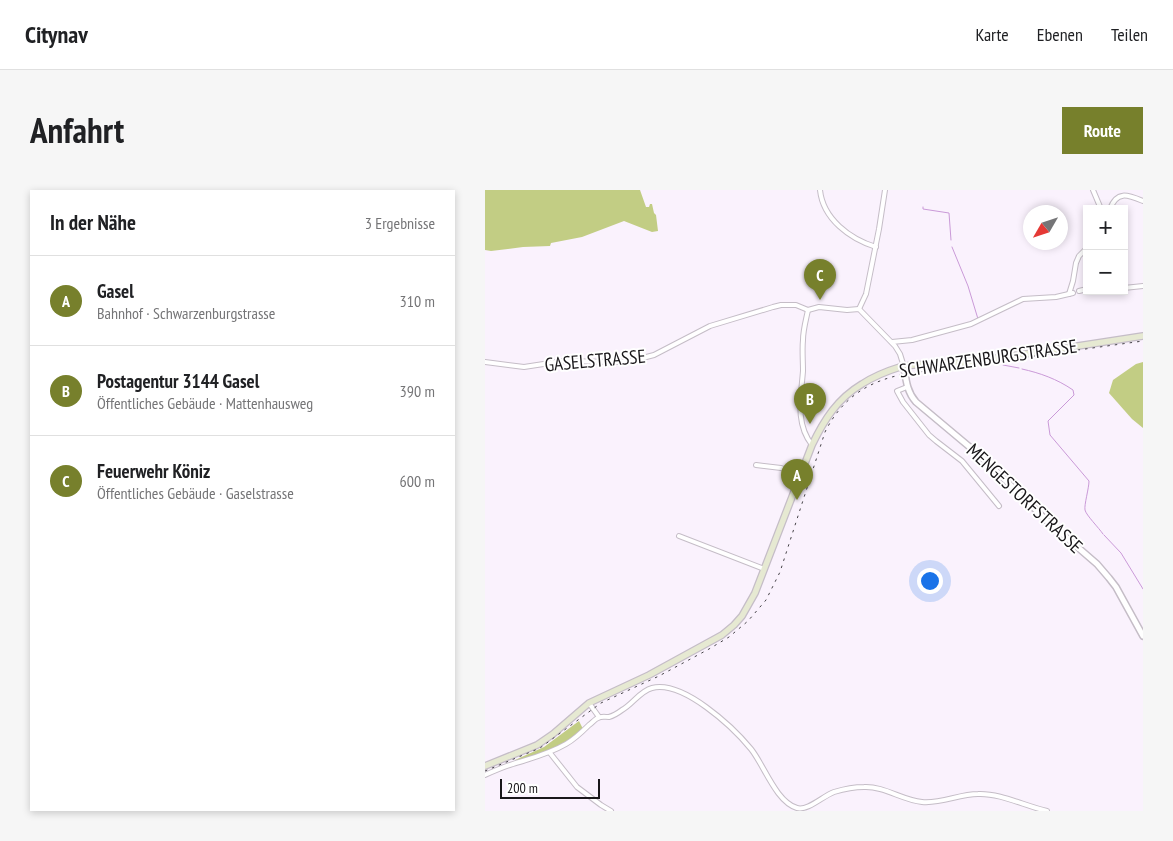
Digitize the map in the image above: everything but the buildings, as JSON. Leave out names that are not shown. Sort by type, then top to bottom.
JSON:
[{"type":"main road","name":"SCHWARZENBURGSTRASSE","points":[[485,766],[540,744],[589,703],[649,676],[706,644],[727,631],[738,621],[746,611],[755,593],[812,445],[827,416],[845,396],[857,387],[894,369],[903,367],[967,362],[1143,336]]},
{"type":"street","points":[[820,190],[825,208],[839,225],[858,240],[876,247]]},
{"type":"street","points":[[885,190],[866,294],[859,309],[900,352],[903,367]]},
{"type":"street","points":[[1093,190],[1099,205]]},
{"type":"street","points":[[1112,205],[1114,200],[1121,196],[1131,196],[1143,201]]},
{"type":"street","points":[[892,342],[912,340],[971,324],[1023,299],[1056,297],[1071,293],[1076,263],[1079,256],[1085,250]]},
{"type":"street","points":[[1128,288],[1143,286]]},
{"type":"street","points":[[1079,291],[1083,290]]},
{"type":"street","name":"GASELSTRASSE","points":[[485,362],[524,367],[563,361],[631,361],[654,355],[701,329],[781,306],[797,306],[808,310],[819,307],[847,310],[859,309]]},
{"type":"street","points":[[808,310],[803,339],[800,407],[804,430],[812,445]]},
{"type":"street","name":"MENGESTORFSTRASSE","points":[[903,367],[907,387],[911,396],[920,406],[984,459],[1045,520],[1103,570],[1116,587],[1143,636]]},
{"type":"street","points":[[907,387],[897,391],[909,410],[933,439],[962,461],[999,506]]},
{"type":"street","points":[[756,465],[781,468],[800,474]]},
{"type":"street","points":[[679,536],[764,569]]},
{"type":"street","points":[[485,775],[549,753],[573,740],[599,717],[609,717],[617,713],[652,688],[665,687],[707,706],[724,721],[751,749],[779,794],[797,809],[803,810],[832,792],[866,786],[922,802],[935,802],[973,794],[989,794],[1047,811]]},
{"type":"street","points":[[589,703],[599,717]]},
{"type":"street","points":[[549,753],[577,787],[611,811]]},
{"type":"green space","points":[[485,190],[640,190],[646,207],[652,204],[656,215],[658,231],[652,232],[624,221],[582,237],[551,243],[550,246],[485,250]]},
{"type":"green space","points":[[1143,362],[1143,428],[1132,419],[1109,393],[1113,380],[1136,364]]},
{"type":"green space","points":[[579,721],[583,729],[564,743],[544,754],[516,762],[515,760],[544,747]]},
{"type":"waterway","points":[[923,207],[923,209],[949,213],[951,240]]},
{"type":"waterway","points":[[952,247],[968,286],[978,319]]},
{"type":"waterway","points":[[1003,365],[1019,368]]},
{"type":"waterway","points":[[1022,369],[1048,377],[1073,390],[1074,395],[1048,421],[1050,435],[1089,481],[1085,510],[1103,534]]},
{"type":"waterway","points":[[1104,535],[1121,553],[1143,589]]},
{"type":"railway","points":[[485,771],[540,748],[601,703],[659,676],[709,649],[729,637],[748,621],[766,600],[780,572],[825,432],[839,410],[857,393],[879,381],[905,374],[1143,341]]},
{"type":"place","name":"Feuerwehr Köniz","points":[[820,300]]},
{"type":"place","name":"Postagentur 3144 Gasel","points":[[810,424]]},
{"type":"place","name":"Gasel","points":[[797,500]]}]
